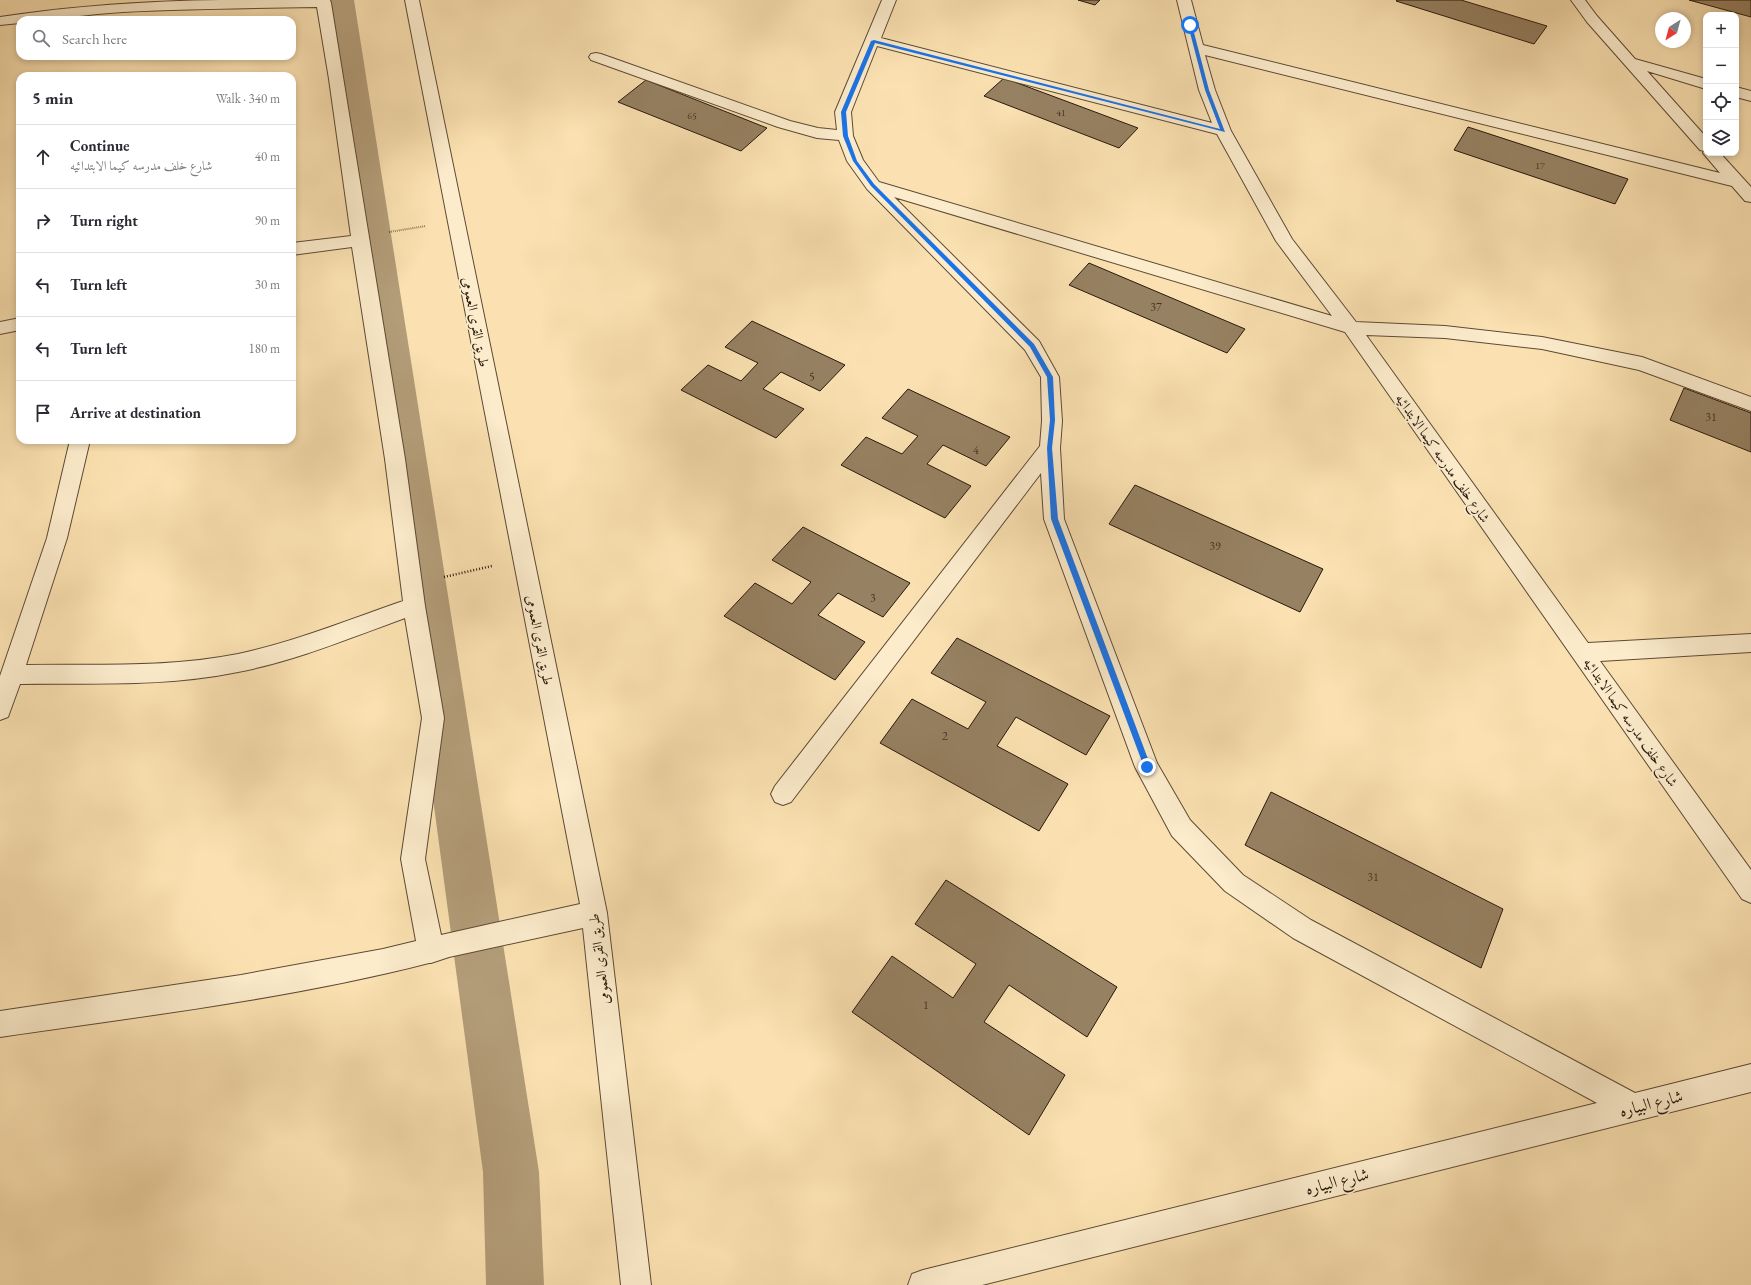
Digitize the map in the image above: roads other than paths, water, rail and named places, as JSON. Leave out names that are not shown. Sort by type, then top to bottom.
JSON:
[{"type":"street","name":"طريق القرى العمومى","points":[[412,0],[594,913],[636,1285]]},
{"type":"street","points":[[889,0],[874,41],[843,112],[845,136],[855,161],[873,185],[1032,346],[1050,377],[1052,420],[1050,448],[1054,519],[1147,767],[1181,828],[1234,883],[1302,929],[1633,1107]]},
{"type":"street","name":"شارع خلف مدرسه كيما الابتدائيه","points":[[1184,0],[1207,90],[1223,131],[1285,241],[1351,328],[1751,891]]},
{"type":"street","points":[[1578,0],[1703,144]]},
{"type":"street","points":[[38,16],[77,11],[324,1],[395,459],[414,606],[433,718],[413,859],[440,948]]},
{"type":"street","points":[[0,21],[16,19]]},
{"type":"street","points":[[874,41],[1223,131]]},
{"type":"street","points":[[1196,48],[1737,182]]},
{"type":"street","points":[[596,57],[784,124],[817,133],[845,136]]},
{"type":"street","points":[[1632,62],[1703,83]]},
{"type":"street","points":[[1739,93],[1751,96]]},
{"type":"street","points":[[1714,156],[1751,197]]},
{"type":"street","points":[[873,185],[1351,328],[1445,332],[1542,343],[1642,364],[1751,404]]},
{"type":"street","points":[[296,248],[360,240]]},
{"type":"street","points":[[0,328],[16,325]]},
{"type":"street","points":[[0,710],[57,538],[79,444]]},
{"type":"street","points":[[783,794],[1050,448]]},
{"type":"street","points":[[12,674],[173,672],[238,663],[295,647],[414,606]]},
{"type":"street","points":[[1582,653],[1751,643]]},
{"type":"street","points":[[0,1024],[241,988],[383,962],[566,918],[594,913]]},
{"type":"street","name":"شارع البياره","points":[[923,1285],[1751,1078]]},
{"type":"waterway","points":[[340,0],[511,1172],[515,1285]]}]
